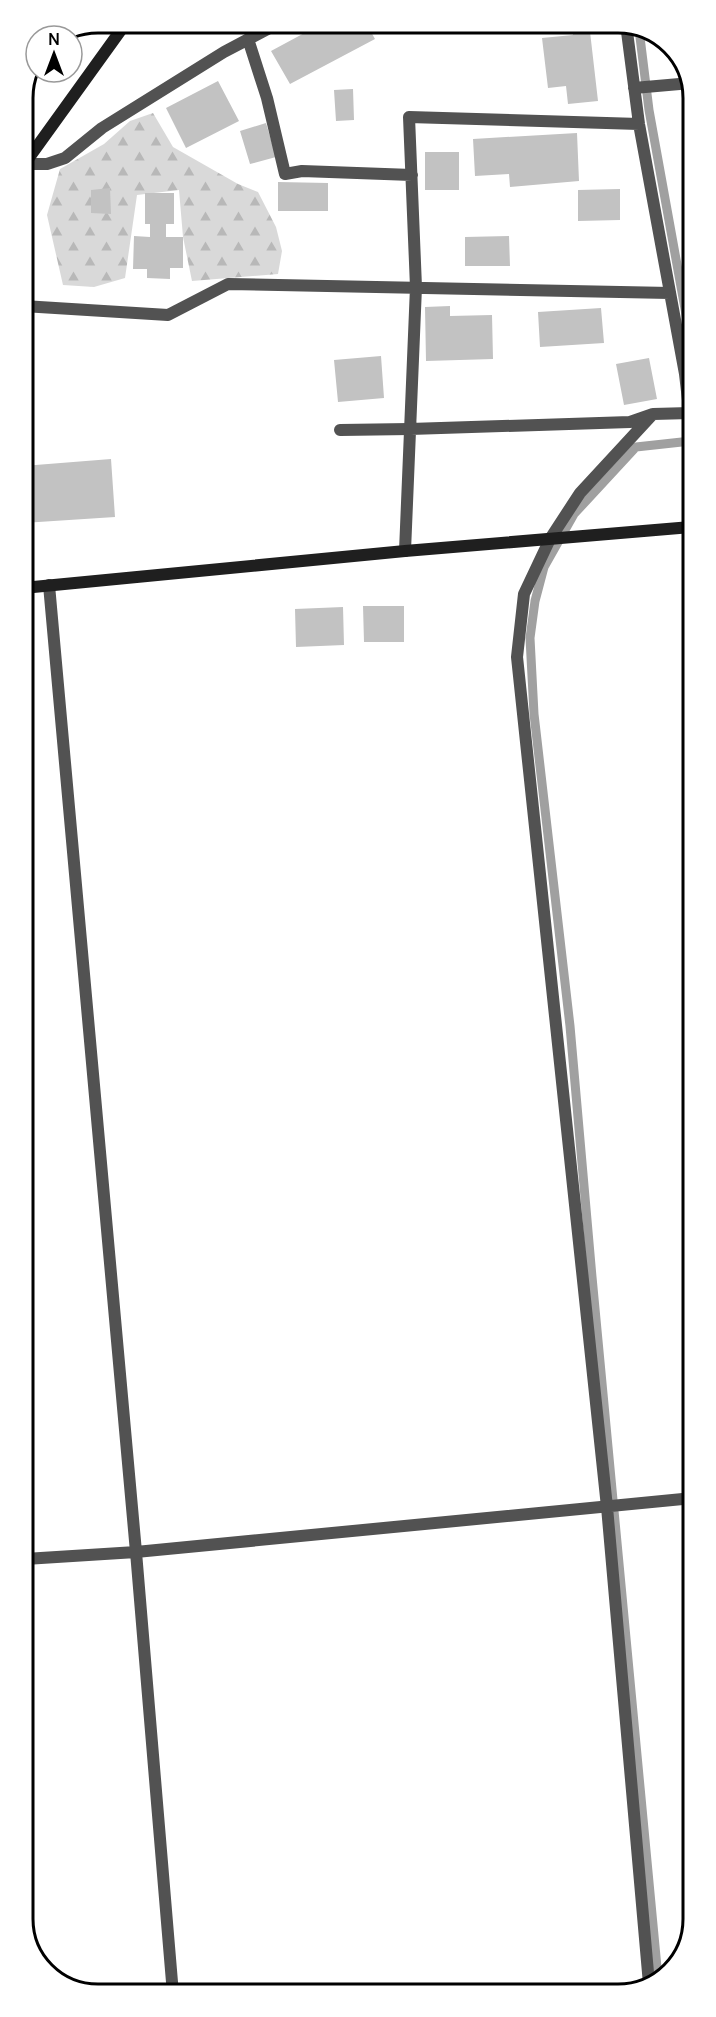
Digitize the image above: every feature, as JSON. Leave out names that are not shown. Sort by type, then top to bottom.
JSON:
[{"type":"street","points":[[33,151],[118,33]]},
{"type":"street","points":[[33,165],[47,164],[65,158],[102,128],[224,52],[259,33]]},
{"type":"street","points":[[627,34],[639,124],[683,363]]},
{"type":"street","points":[[248,39],[267,98],[285,174],[302,171],[412,175]]},
{"type":"street","points":[[634,88],[681,84]]},
{"type":"street","points":[[405,551],[416,287],[409,117],[639,124]]},
{"type":"street","points":[[33,307],[168,315],[228,284],[670,293]]},
{"type":"street","points":[[340,430],[630,422],[653,414],[683,413]]},
{"type":"street","points":[[648,1976],[607,1507],[517,657],[524,594],[550,539],[580,493],[653,414]]},
{"type":"street","points":[[33,587],[405,551],[683,528]]},
{"type":"street","points":[[50,585],[172,1984]]},
{"type":"street","points":[[33,1558],[136,1552],[683,1499]]},
{"type":"green space","points":[[153,113],[173,147],[238,184],[258,192],[276,227],[282,251],[278,274],[192,281],[183,237],[179,190],[137,195],[125,278],[94,287],[63,285],[47,215],[60,169],[104,144],[130,121]]},
{"type":"building","points":[[304,33],[372,33],[375,39],[290,84],[271,51]]},
{"type":"building","points":[[573,33],[590,33],[598,101],[568,104],[566,86],[548,88],[542,38],[573,35]]},
{"type":"building","points":[[218,81],[239,121],[186,148],[166,108]]},
{"type":"building","points":[[353,89],[354,120],[336,121],[334,90]]},
{"type":"building","points":[[266,123],[276,157],[250,164],[240,131]]},
{"type":"building","points":[[577,133],[579,181],[510,187],[509,174],[475,176],[473,139]]},
{"type":"building","points":[[425,152],[459,152],[459,190],[425,190]]},
{"type":"building","points":[[278,182],[328,183],[328,211],[278,211]]},
{"type":"building","points":[[110,188],[111,214],[91,213],[91,190]]},
{"type":"building","points":[[620,189],[620,220],[578,221],[578,190]]},
{"type":"building","points":[[145,193],[174,193],[174,224],[166,224],[166,237],[183,237],[183,268],[170,268],[170,279],[147,278],[147,269],[133,269],[134,236],[150,237],[150,224],[145,224]]},
{"type":"building","points":[[509,236],[510,266],[465,266],[465,237]]},
{"type":"building","points":[[450,306],[450,316],[492,315],[493,359],[426,361],[425,307]]},
{"type":"building","points":[[601,308],[604,343],[540,347],[538,312]]},
{"type":"building","points":[[381,356],[384,398],[338,402],[334,360]]},
{"type":"building","points":[[649,358],[657,399],[624,405],[616,364]]},
{"type":"building","points":[[111,459],[115,517],[33,522],[33,465]]},
{"type":"building","points":[[363,606],[404,606],[404,642],[364,642]]},
{"type":"building","points":[[343,607],[344,645],[296,647],[295,609]]},
{"type":"waterway","points":[[640,37],[649,110],[683,298]]},
{"type":"waterway","points":[[657,1971],[570,1026],[534,714],[530,638],[535,601],[544,567],[574,514],[636,447],[683,442]]}]
